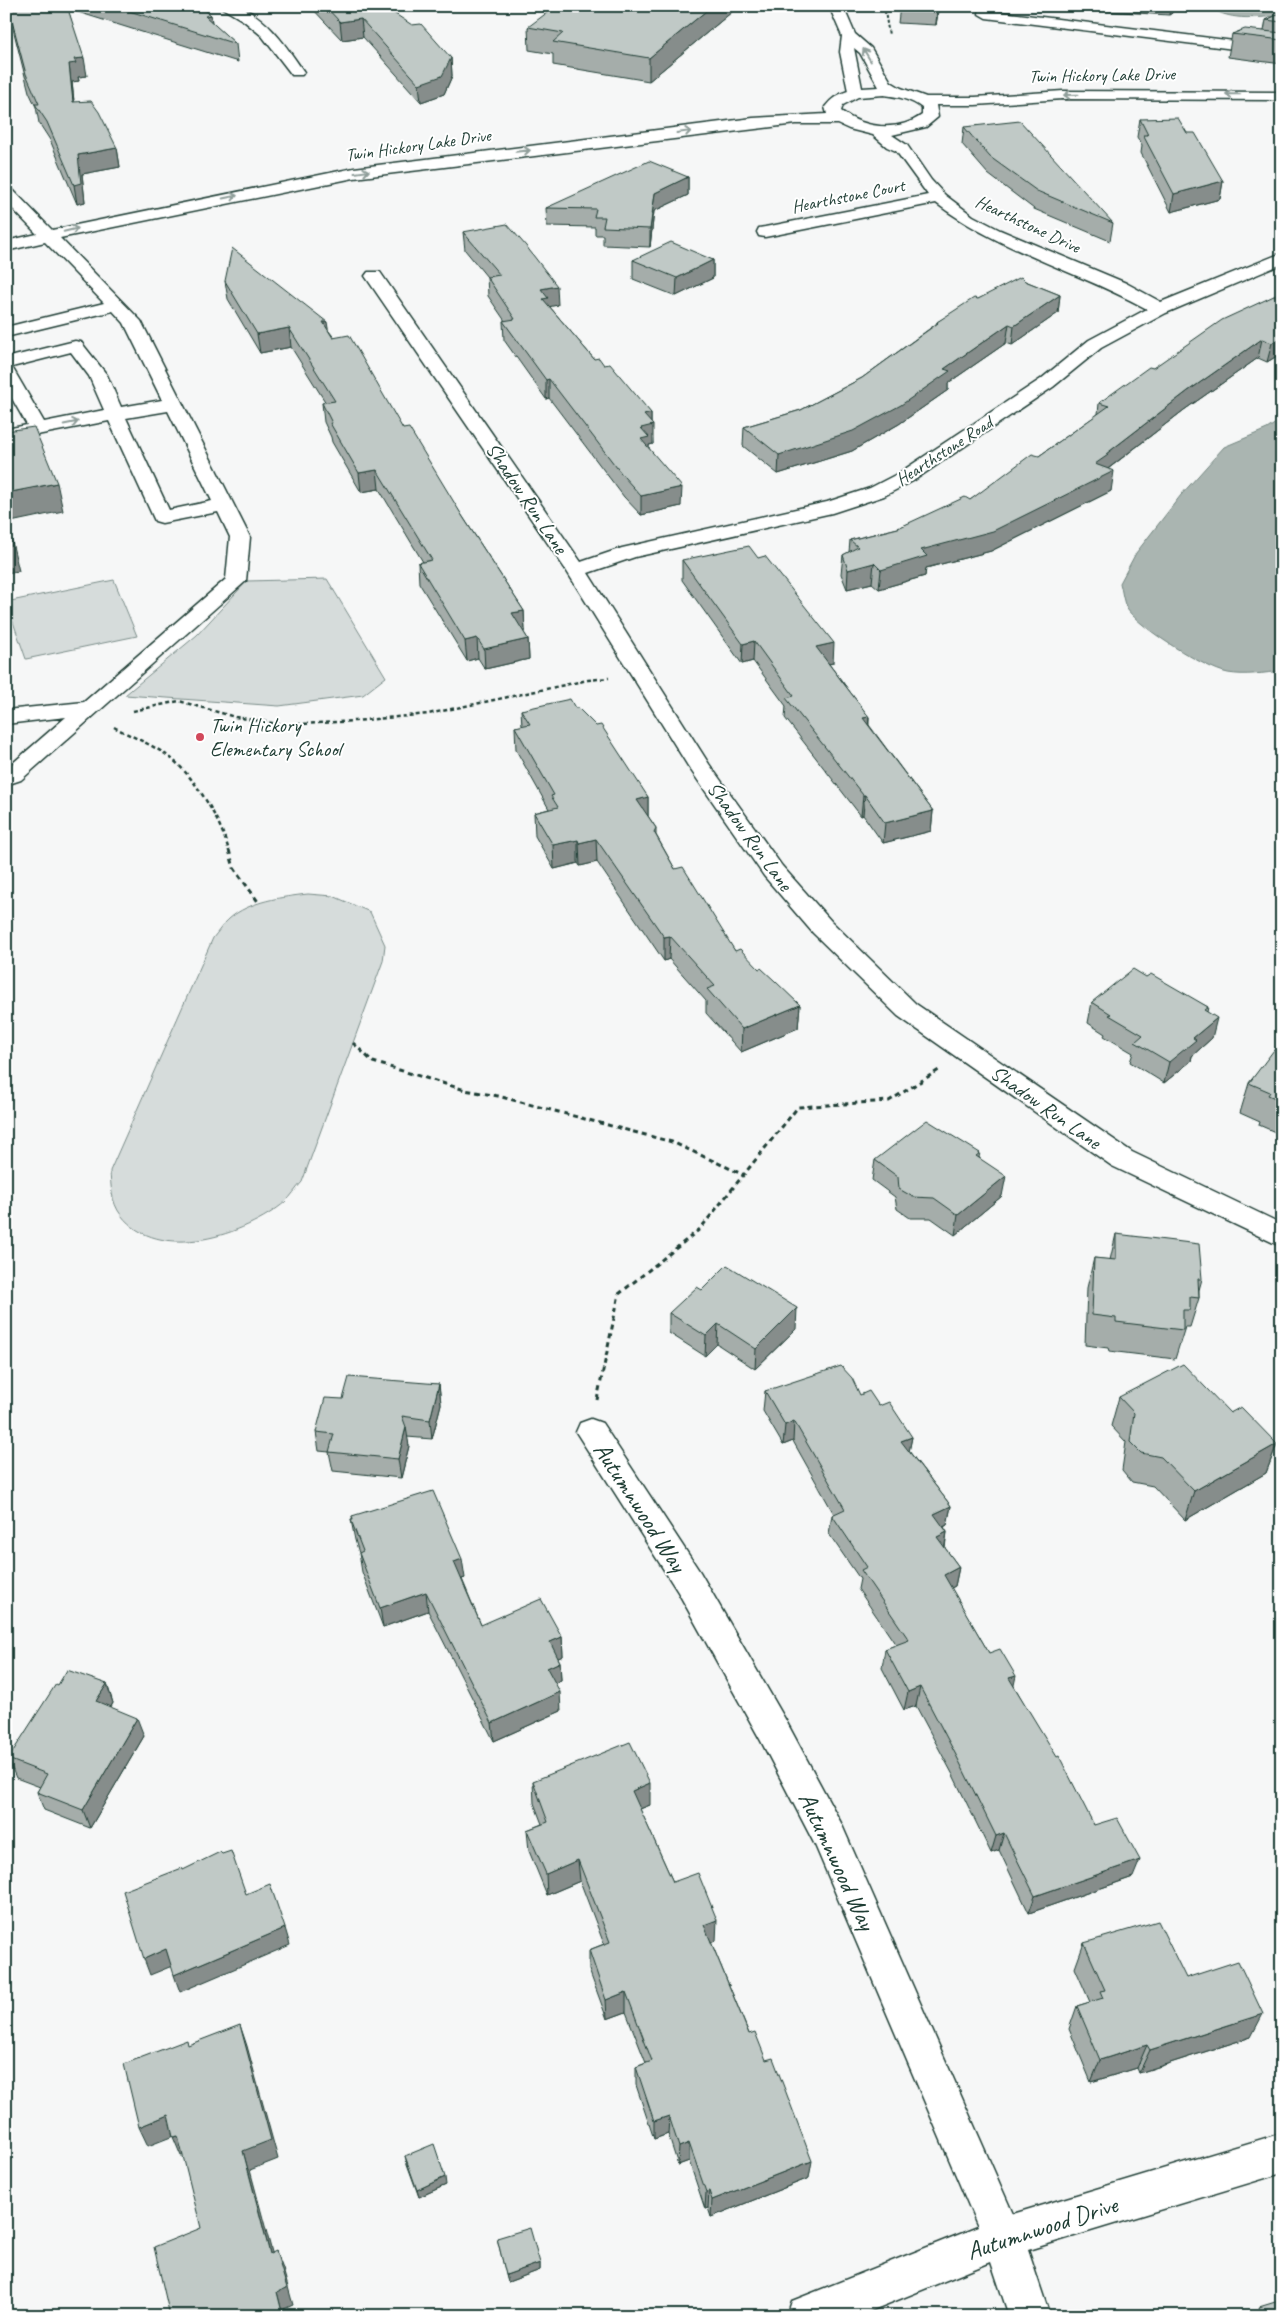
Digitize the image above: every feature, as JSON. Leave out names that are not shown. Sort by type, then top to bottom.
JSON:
[{"type":"street","points":[[226,6],[256,22],[281,49],[297,72]]},
{"type":"street","points":[[836,6],[849,36],[866,52],[885,85],[896,92]]},
{"type":"street","points":[[987,6],[986,14],[1282,51]]},
{"type":"street","points":[[1055,23],[1058,6]]},
{"type":"street","points":[[849,36],[846,52],[855,75],[855,94]]},
{"type":"street","points":[[837,113],[838,101],[855,94],[871,91],[896,92]]},
{"type":"street","name":"Twin Hickory Lake Drive","points":[[896,92],[924,101],[967,101],[1092,94],[1282,96]]},
{"type":"street","points":[[671,118],[837,113],[856,126],[877,130],[904,129],[925,122],[931,116],[930,107],[924,101]]},
{"type":"street","name":"Twin Hickory Lake Drive","points":[[931,116],[1044,112]]},
{"type":"street","name":"Twin Hickory Lake Drive","points":[[6,246],[36,224],[354,173],[837,113]]},
{"type":"street","points":[[902,148],[906,144],[903,133],[904,129]]},
{"type":"street","name":"Hearthstone Drive","points":[[877,130],[892,144],[902,148],[925,183],[939,198],[967,219],[994,234],[1120,287],[1160,309]]},
{"type":"street","points":[[6,192],[132,320],[240,537],[236,581],[14,775],[6,778]]},
{"type":"street","name":"Hearthstone Court","points":[[765,232],[939,198]]},
{"type":"street","name":"Hearthstone Road","points":[[576,570],[629,552],[832,507],[878,492],[906,478],[1047,383],[1095,344],[1160,309],[1211,286],[1282,258]]},
{"type":"street","name":"Shadow Run Lane","points":[[374,276],[451,385],[576,570],[699,766],[773,871],[822,927],[907,1010],[1122,1159],[1282,1236]]},
{"type":"street","points":[[6,332],[116,305]]},
{"type":"street","points":[[6,363],[76,346],[98,375],[162,517],[224,505]]},
{"type":"street","points":[[6,371],[38,429]]},
{"type":"street","points":[[6,435],[174,404]]},
{"type":"street","points":[[6,717],[90,708]]},
{"type":"street","name":"Autumnwood Way","points":[[591,1432],[689,1582],[773,1730],[828,1835],[1003,2237],[1030,2316]]},
{"type":"street","name":"Autumnwood Drive","points":[[807,2316],[1003,2237],[1282,2153]]},
{"type":"path","points":[[90,708],[132,712],[179,701],[235,716],[284,725],[355,721],[428,714],[588,680],[640,671]]},
{"type":"path","points":[[110,724],[172,759],[199,789],[226,839],[234,868],[259,903]]},
{"type":"path","points":[[353,1043],[373,1062],[465,1090],[498,1096],[672,1142],[744,1175]]},
{"type":"path","points":[[591,1432],[619,1294],[700,1229],[798,1107],[889,1100],[968,1052]]},
{"type":"shaded area","points":[[1209,6],[1282,7],[1277,16],[1251,18],[1224,14]]},
{"type":"shaded area","points":[[1282,419],[1282,671],[1248,674],[1228,673],[1217,670],[1189,656],[1145,627],[1127,609],[1120,583],[1136,553],[1181,495],[1224,447],[1267,429]]},
{"type":"shaded area","points":[[327,579],[386,677],[363,695],[279,706],[125,695],[197,635],[247,581]]},
{"type":"shaded area","points":[[114,580],[137,636],[26,659],[6,602]]},
{"type":"shaded area","points":[[308,894],[333,896],[370,912],[385,945],[383,961],[302,1182],[287,1200],[268,1214],[226,1234],[179,1241],[157,1238],[137,1230],[121,1215],[115,1205],[110,1171],[213,938],[229,919],[246,908],[277,898]]},
{"type":"building","points":[[8,6],[67,6],[84,58],[74,59],[76,63],[69,64],[73,102],[91,101],[99,112],[117,148],[78,155],[81,183],[74,185],[47,122],[35,104],[39,104],[26,74]]},
{"type":"building","points":[[113,6],[200,6],[211,15],[205,16],[236,44]]},
{"type":"building","points":[[325,6],[383,6],[412,25],[421,24],[451,58],[442,76],[419,84],[361,19],[340,22]]},
{"type":"building","points":[[556,6],[712,6],[649,58],[553,42],[563,33],[528,27]]},
{"type":"building","points":[[1282,13],[1282,22],[1266,20]]},
{"type":"building","points":[[1245,29],[1282,33],[1282,40],[1232,34]]},
{"type":"building","points":[[1178,118],[1187,133],[1195,133],[1223,181],[1174,194],[1143,135],[1148,135],[1140,119]]},
{"type":"building","points":[[1020,121],[1113,223],[1037,191],[990,157],[964,127]]},
{"type":"building","points":[[649,161],[688,177],[655,193],[650,229],[603,227],[605,217],[594,217],[596,209],[546,208]]},
{"type":"building","points":[[507,224],[557,286],[541,289],[548,298],[543,299],[594,359],[599,358],[604,365],[610,364],[651,413],[644,415],[653,425],[641,428],[649,437],[641,439],[682,487],[641,496],[624,477],[549,379],[546,380],[503,321],[515,319],[487,277],[500,275],[463,232]]},
{"type":"building","points":[[671,242],[713,260],[677,278],[633,260]]},
{"type":"building","points":[[232,248],[327,322],[323,322],[333,338],[349,335],[403,429],[409,428],[463,517],[524,611],[512,613],[528,639],[484,649],[477,638],[465,641],[418,563],[432,560],[377,470],[359,473],[330,423],[332,423],[322,403],[335,401],[289,328],[257,334],[225,281]]},
{"type":"building","points":[[1021,277],[1025,281],[1060,295],[1014,326],[1009,324],[944,369],[950,371],[901,405],[853,431],[779,455],[744,427],[801,410],[862,378],[937,322],[974,298],[978,299]]},
{"type":"building","points":[[1276,295],[1282,297],[1282,337],[1272,343],[1262,339],[1188,391],[1095,464],[1114,471],[993,531],[921,550],[927,556],[881,570],[874,563],[848,570],[843,555],[858,547],[850,540],[898,528],[965,497],[970,500],[1032,454],[1039,456],[1109,406],[1099,403],[1149,367],[1153,368],[1222,320]]},
{"type":"building","points":[[34,427],[57,483],[6,493],[6,431]]},
{"type":"building","points":[[6,524],[12,542],[6,543]]},
{"type":"building","points":[[749,546],[758,558],[765,556],[834,643],[816,647],[869,717],[863,718],[933,811],[885,823],[865,795],[863,795],[786,698],[794,696],[754,641],[743,644],[682,560]]},
{"type":"building","points":[[570,699],[575,708],[578,708],[596,726],[601,725],[648,797],[637,800],[656,828],[654,832],[675,869],[683,867],[735,951],[740,949],[759,969],[761,968],[800,1005],[742,1029],[707,989],[715,986],[670,936],[664,937],[596,839],[579,843],[578,840],[553,845],[534,813],[558,807],[551,796],[554,795],[515,727],[530,724],[521,710]]},
{"type":"building","points":[[1133,969],[1146,977],[1151,974],[1208,1007],[1204,1010],[1217,1018],[1193,1038],[1196,1040],[1169,1062],[1135,1042],[1143,1035],[1109,1015],[1111,1014],[1092,1002]]},
{"type":"building","points":[[1280,1042],[1282,1043],[1282,1101],[1268,1095],[1270,1092],[1249,1083]]},
{"type":"building","points":[[927,1120],[980,1153],[976,1156],[1006,1176],[958,1215],[934,1198],[913,1197],[899,1189],[898,1177],[875,1160]]},
{"type":"building","points":[[1116,1234],[1199,1244],[1202,1279],[1198,1279],[1199,1298],[1190,1297],[1190,1310],[1183,1310],[1183,1330],[1116,1322],[1116,1318],[1092,1315],[1094,1258],[1116,1260]]},
{"type":"building","points":[[727,1265],[797,1308],[756,1349],[718,1324],[706,1336],[669,1313],[697,1287],[702,1290]]},
{"type":"building","points":[[1183,1364],[1230,1413],[1241,1407],[1277,1444],[1194,1491],[1161,1457],[1141,1453],[1130,1442],[1134,1413],[1119,1397]]},
{"type":"building","points":[[841,1366],[852,1378],[860,1395],[869,1391],[879,1406],[889,1402],[912,1437],[901,1441],[951,1506],[934,1514],[947,1532],[937,1537],[959,1567],[944,1575],[989,1653],[1000,1649],[1016,1676],[1009,1678],[1057,1757],[1059,1756],[1094,1825],[1117,1818],[1140,1860],[1035,1896],[1004,1833],[996,1836],[920,1687],[908,1692],[885,1649],[909,1640],[861,1570],[867,1567],[832,1515],[845,1509],[794,1421],[785,1425],[765,1391]]},
{"type":"building","points":[[349,1377],[439,1384],[430,1420],[402,1416],[406,1427],[398,1459],[329,1452],[334,1434],[316,1432],[325,1398],[343,1399]]},
{"type":"building","points":[[433,1491],[462,1559],[454,1562],[481,1625],[541,1599],[562,1637],[550,1642],[560,1662],[547,1668],[560,1692],[492,1723],[426,1592],[380,1608],[359,1553],[363,1551],[351,1520],[353,1520],[352,1516]]},
{"type":"building","points":[[67,1670],[107,1684],[96,1701],[137,1718],[83,1810],[37,1792],[47,1774],[8,1759]]},
{"type":"building","points":[[630,1742],[650,1783],[632,1791],[673,1882],[698,1873],[717,1920],[704,1925],[749,2034],[755,2032],[766,2060],[773,2058],[812,2161],[712,2200],[709,2191],[706,2192],[689,2143],[679,2147],[669,2116],[654,2121],[636,2067],[652,2061],[626,1992],[606,2000],[589,1950],[610,1942],[578,1860],[546,1874],[527,1830],[548,1822],[533,1781]]},
{"type":"building","points":[[231,1851],[246,1894],[270,1884],[285,1928],[174,1975],[166,1949],[144,1959],[123,1891],[182,1868],[183,1870],[220,1852],[222,1854]]},
{"type":"building","points":[[1158,1921],[1186,1978],[1238,1961],[1263,2014],[1150,2050],[1147,2045],[1100,2060],[1077,2006],[1103,1998],[1100,1991],[1105,1990],[1084,1943]]},
{"type":"building","points":[[240,2025],[271,2140],[243,2151],[270,2254],[276,2251],[287,2288],[277,2292],[283,2316],[170,2316],[154,2247],[201,2228],[178,2136],[173,2137],[168,2115],[139,2127],[124,2064],[187,2040],[188,2045]]},
{"type":"building","points":[[434,2144],[445,2177],[417,2190],[405,2156]]},
{"type":"building","points":[[530,2228],[540,2263],[506,2275],[497,2238]]},
{"type":"building","points":[[1282,2300],[1282,2316],[1245,2316],[1260,2310],[1259,2307]]},
{"type":"place","name":"Twin Hickory Elementary School","points":[[200,737]]}]
